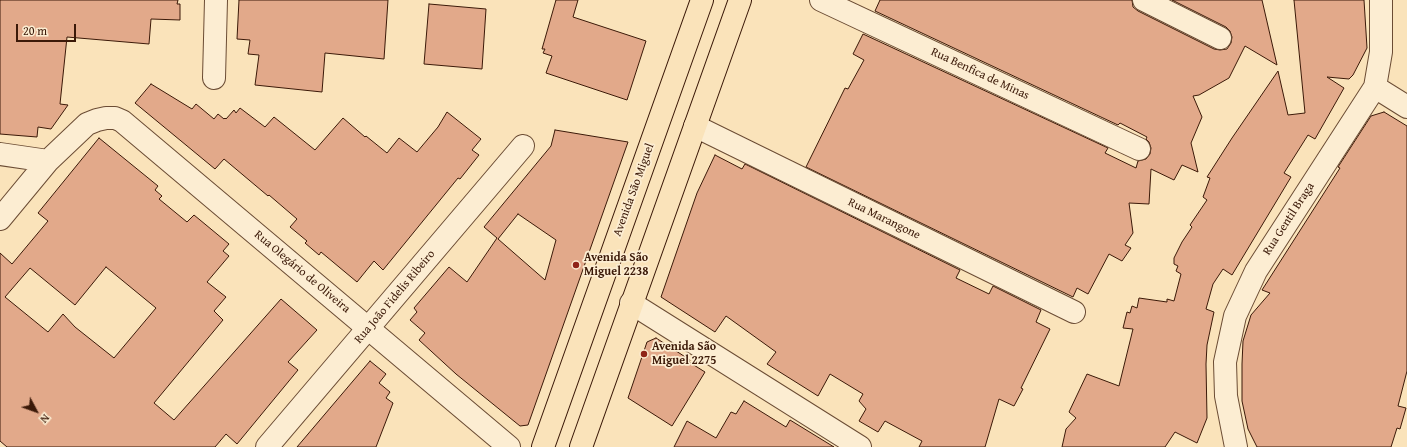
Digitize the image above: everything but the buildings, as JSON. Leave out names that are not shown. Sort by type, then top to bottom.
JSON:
[{"type":"main road","name":"Avenida São Miguel","points":[[543,447],[702,0]]},
{"type":"main road","points":[[581,447],[740,0]]},
{"type":"street","points":[[214,78],[216,0]]},
{"type":"street","name":"Rua Benfica de Minas","points":[[821,0],[1140,149]]},
{"type":"street","points":[[1144,0],[1220,38]]},
{"type":"street","name":"Rua Gentil Braga","points":[[1236,447],[1226,396],[1225,362],[1235,316],[1256,271],[1375,86],[1381,52],[1381,0]]},
{"type":"street","points":[[1375,86],[1407,107]]},
{"type":"street","name":"Rua Olegário de Oliveira","points":[[48,161],[87,124],[106,118],[115,118],[122,121],[509,447]]},
{"type":"street","name":"Rua Marangone","points":[[695,126],[1074,312]]},
{"type":"street","name":"Rua João Fidelis Ribeiro","points":[[267,447],[522,146]]},
{"type":"street","points":[[0,154],[48,161]]},
{"type":"street","points":[[0,219],[48,161]]},
{"type":"street","points":[[631,303],[860,447]]},
{"type":"place","name":"Avenida São Miguel 2238","points":[[576,265]]},
{"type":"place","name":"Avenida São Miguel 2275","points":[[644,354]]}]
